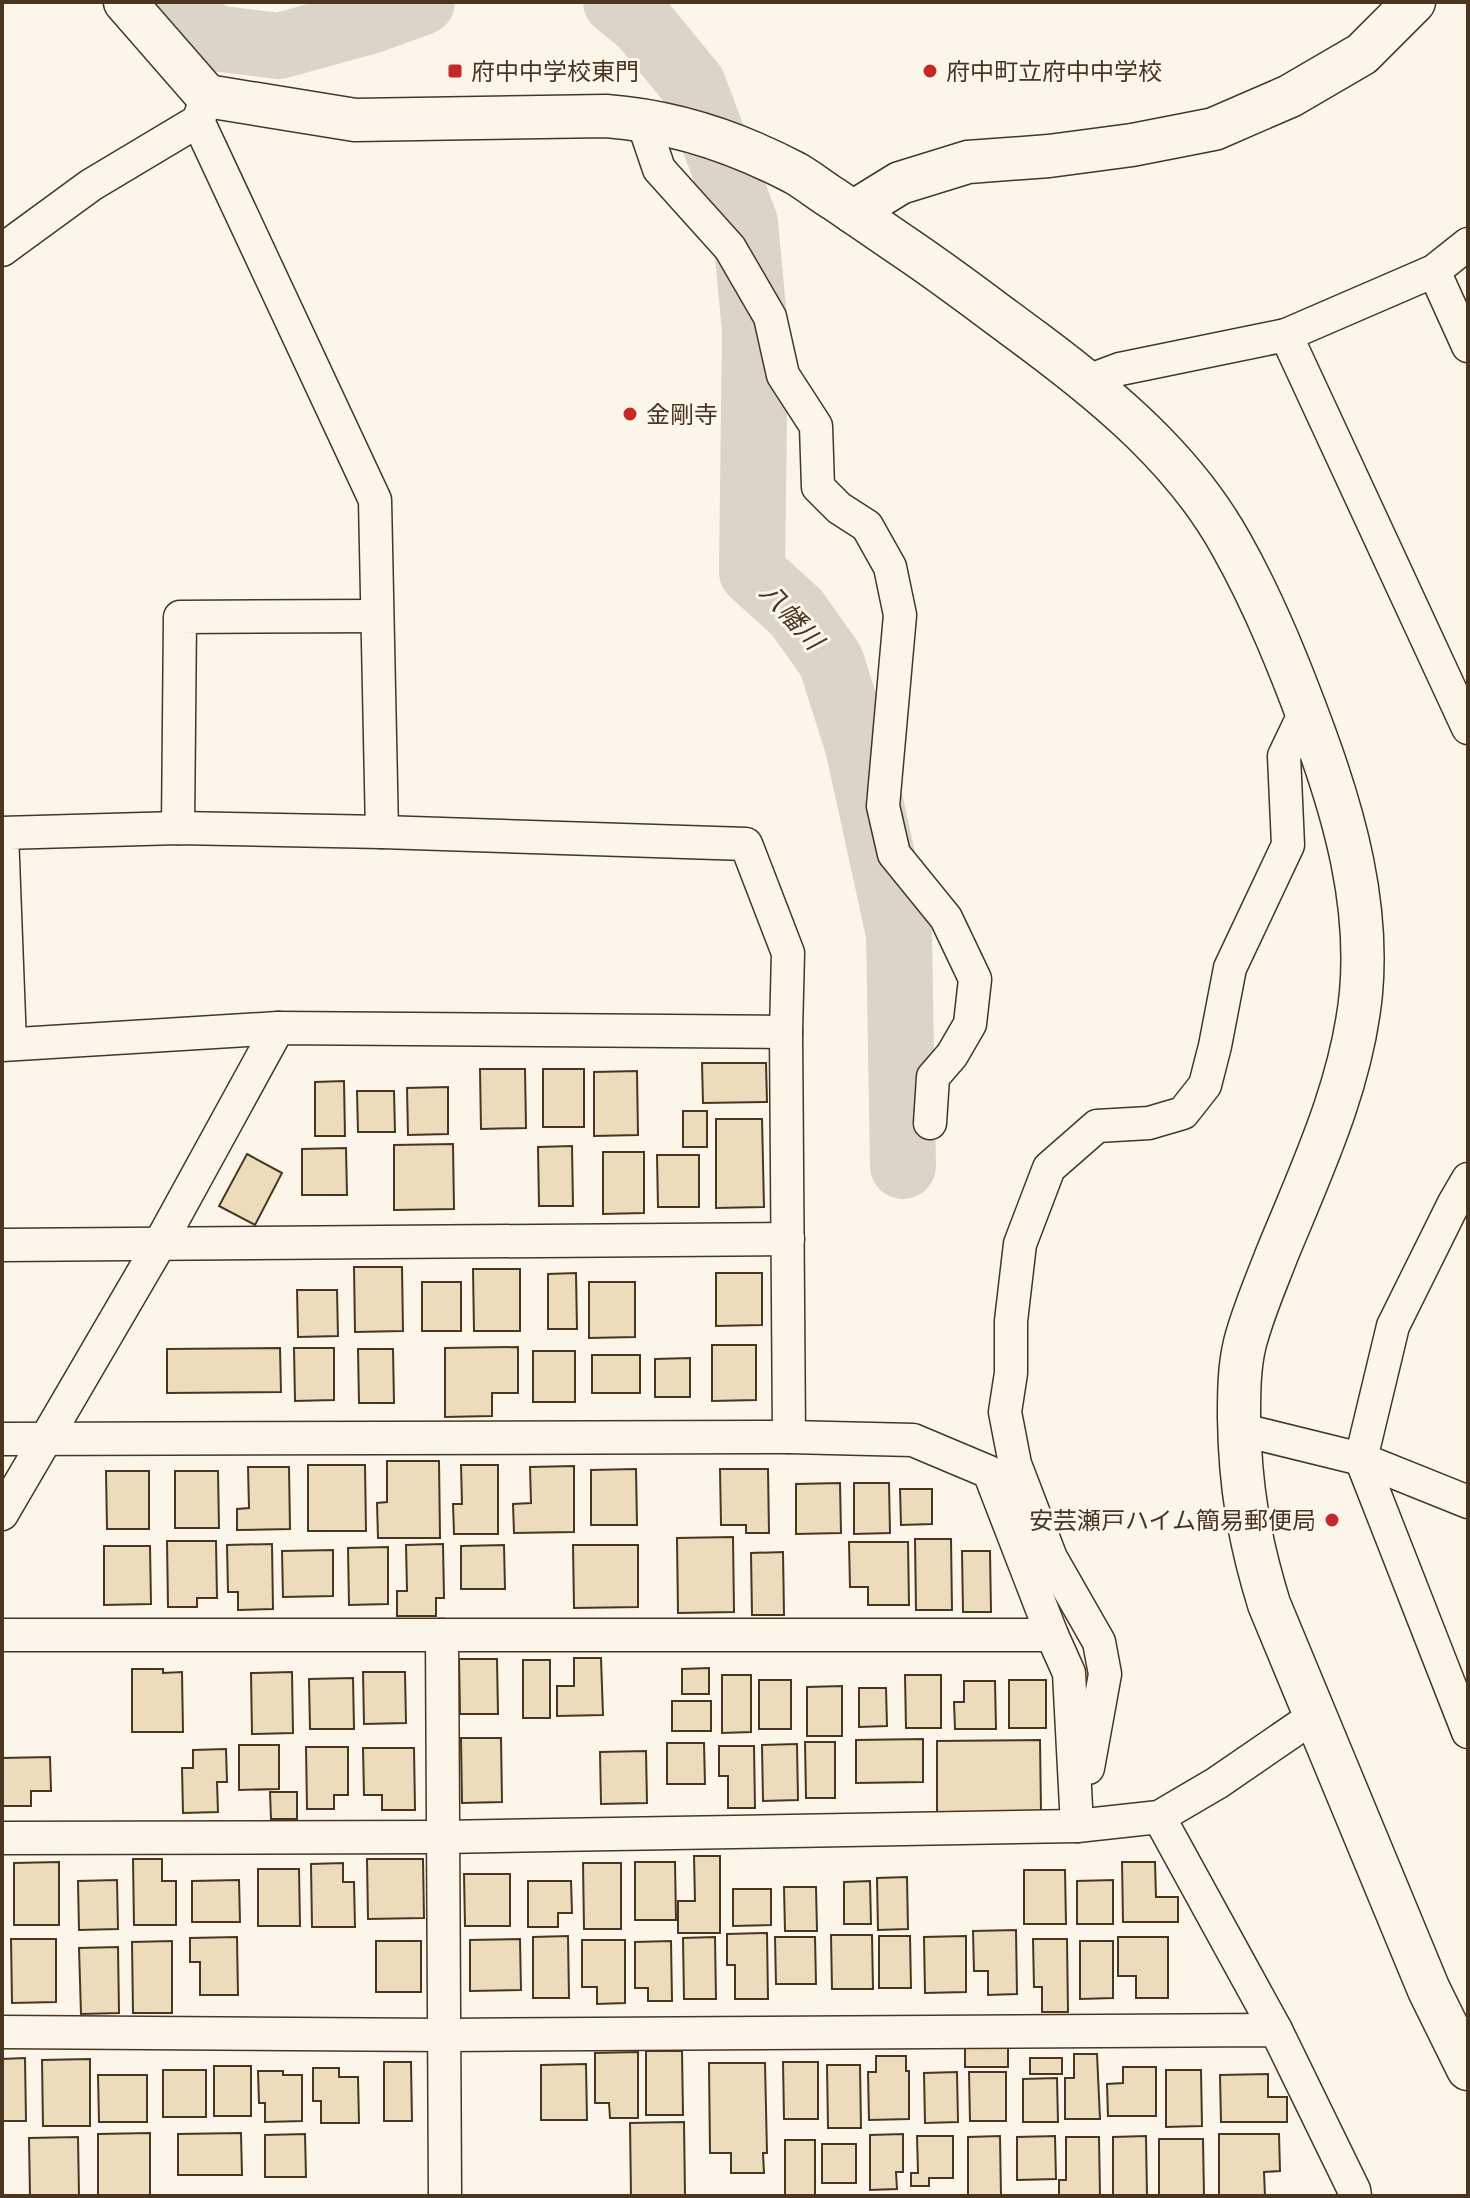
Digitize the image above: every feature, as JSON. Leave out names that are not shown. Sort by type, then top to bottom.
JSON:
[{"type":"street","points":[[125,2],[203,108],[375,500],[382,832]]},
{"type":"street","points":[[853,212],[900,183],[968,162],[1132,145],[1214,129],[1290,96],[1362,54],[1414,2]]},
{"type":"street","points":[[2,250],[203,108],[355,120],[606,116],[673,125],[737,145],[798,175],[947,276],[1088,381],[1158,447],[1208,509],[1230,542],[1306,710],[1338,805],[1354,865],[1362,928],[1361,991],[1352,1054],[1334,1115],[1256,1306],[1244,1346],[1239,1387],[1239,1429],[1241,1471],[1254,1556],[1269,1604],[1429,1990],[1468,2069]]},
{"type":"street","points":[[642,119],[659,169],[730,248],[770,317],[783,375],[816,426],[818,487],[839,508],[867,526],[890,567],[900,615],[883,806],[894,854],[946,918],[975,979],[970,1024],[952,1055],[933,1077],[930,1123]]},
{"type":"street","points":[[1088,381],[1120,369],[1286,335],[1434,271],[1468,244]]},
{"type":"street","points":[[1434,271],[1468,346]]},
{"type":"street","points":[[1286,335],[1468,728]]},
{"type":"street","points":[[178,828],[180,617],[377,616]]},
{"type":"street","points":[[1077,1826],[1105,1674],[1099,1642],[1051,1558],[1015,1464],[1005,1412],[1011,1373],[1011,1321],[1020,1244],[1049,1168],[1097,1126],[1149,1123],[1183,1113],[1205,1085],[1230,968],[1288,845],[1284,756],[1306,710]]},
{"type":"street","points":[[786,1032],[278,1028],[6,1044],[2,833],[178,828],[746,844],[788,953],[789,1437]]},
{"type":"street","points":[[2,1514],[159,1245],[278,1028]]},
{"type":"street","points":[[1468,1179],[1393,1326],[1361,1459],[1468,1732]]},
{"type":"street","points":[[2,1245],[788,1239]]},
{"type":"street","points":[[1239,1429],[1361,1459],[1468,1502]]},
{"type":"street","points":[[2,1439],[789,1437],[913,1440],[989,1472],[1069,1673],[1077,1826]]},
{"type":"street","points":[[2,1635],[1052,1635]]},
{"type":"street","points":[[442,1635],[445,2196]]},
{"type":"street","points":[[2,1838],[442,1837],[1077,1826],[1159,1817],[1217,1783],[1316,1715]]},
{"type":"street","points":[[1159,1817],[1276,2030],[1355,2196]]},
{"type":"street","points":[[2,2032],[445,2035],[1276,2030]]},
{"type":"building","points":[[702,1063],[766,1063],[767,1102],[703,1103]]},
{"type":"building","points":[[480,1069],[525,1069],[526,1128],[481,1129]]},
{"type":"building","points":[[543,1069],[584,1069],[584,1127],[543,1127]]},
{"type":"building","points":[[637,1071],[638,1135],[594,1136],[594,1072]]},
{"type":"building","points":[[344,1081],[345,1136],[315,1136],[315,1082]]},
{"type":"building","points":[[448,1087],[448,1134],[408,1135],[407,1088]]},
{"type":"building","points":[[357,1091],[394,1091],[395,1132],[358,1132]]},
{"type":"building","points":[[683,1111],[707,1111],[707,1147],[683,1147]]},
{"type":"building","points":[[716,1119],[762,1119],[764,1207],[716,1208]]},
{"type":"building","points":[[453,1144],[454,1209],[394,1210],[394,1145]]},
{"type":"building","points":[[572,1146],[573,1206],[539,1206],[538,1147]]},
{"type":"building","points":[[346,1148],[347,1195],[302,1195],[302,1149]]},
{"type":"building","points":[[603,1152],[644,1152],[644,1213],[603,1214]]},
{"type":"building","points":[[247,1154],[282,1173],[255,1225],[219,1206]]},
{"type":"building","points":[[657,1155],[699,1155],[699,1207],[658,1207]]},
{"type":"building","points":[[354,1267],[402,1267],[403,1331],[355,1332]]},
{"type":"building","points":[[473,1269],[520,1269],[520,1331],[474,1331]]},
{"type":"building","points":[[576,1273],[577,1329],[548,1329],[548,1274]]},
{"type":"building","points":[[716,1273],[762,1273],[762,1325],[716,1326]]},
{"type":"building","points":[[422,1282],[461,1282],[461,1331],[422,1331]]},
{"type":"building","points":[[589,1282],[635,1282],[635,1337],[589,1338]]},
{"type":"building","points":[[297,1290],[337,1290],[338,1336],[298,1337]]},
{"type":"building","points":[[712,1345],[756,1345],[756,1400],[712,1401]]},
{"type":"building","points":[[518,1347],[518,1393],[492,1393],[492,1416],[445,1417],[445,1348]]},
{"type":"building","points":[[280,1348],[281,1392],[167,1393],[167,1349]]},
{"type":"building","points":[[294,1348],[334,1348],[334,1400],[295,1401]]},
{"type":"building","points":[[358,1349],[393,1349],[394,1403],[359,1403]]},
{"type":"building","points":[[533,1351],[575,1351],[575,1402],[533,1402]]},
{"type":"building","points":[[592,1355],[640,1355],[640,1393],[592,1393]]},
{"type":"building","points":[[690,1358],[690,1397],[655,1397],[655,1359]]},
{"type":"building","points":[[387,1461],[439,1461],[440,1538],[378,1538],[377,1503],[387,1502]]},
{"type":"building","points":[[308,1465],[365,1465],[366,1531],[308,1531]]},
{"type":"building","points":[[461,1465],[498,1465],[498,1534],[454,1534],[453,1504],[462,1504]]},
{"type":"building","points":[[574,1466],[574,1532],[514,1533],[513,1504],[531,1503],[530,1467]]},
{"type":"building","points":[[248,1467],[289,1467],[290,1529],[237,1530],[237,1509],[249,1508]]},
{"type":"building","points":[[636,1469],[637,1525],[591,1525],[591,1470]]},
{"type":"building","points":[[720,1469],[768,1469],[769,1533],[746,1533],[746,1525],[721,1525]]},
{"type":"building","points":[[106,1471],[149,1471],[149,1529],[107,1529]]},
{"type":"building","points":[[175,1471],[218,1471],[219,1528],[175,1528]]},
{"type":"building","points":[[840,1483],[841,1533],[796,1534],[796,1484]]},
{"type":"building","points":[[854,1483],[889,1483],[890,1533],[854,1534]]},
{"type":"building","points":[[900,1489],[932,1489],[932,1524],[901,1525]]},
{"type":"building","points":[[733,1537],[734,1612],[678,1613],[677,1538]]},
{"type":"building","points":[[915,1539],[951,1539],[952,1610],[916,1610]]},
{"type":"building","points":[[167,1541],[216,1541],[217,1598],[197,1598],[197,1607],[168,1607]]},
{"type":"building","points":[[849,1542],[908,1542],[909,1605],[868,1605],[868,1587],[850,1587]]},
{"type":"building","points":[[272,1544],[273,1609],[238,1610],[238,1592],[228,1592],[227,1545]]},
{"type":"building","points":[[443,1544],[444,1598],[436,1598],[436,1616],[397,1616],[397,1591],[407,1591],[406,1545]]},
{"type":"building","points":[[504,1545],[505,1589],[461,1589],[461,1546]]},
{"type":"building","points":[[573,1545],[638,1545],[638,1607],[574,1608]]},
{"type":"building","points":[[104,1546],[150,1546],[151,1604],[104,1605]]},
{"type":"building","points":[[388,1547],[388,1604],[349,1605],[348,1548]]},
{"type":"building","points":[[333,1550],[333,1596],[283,1597],[282,1551]]},
{"type":"building","points":[[962,1551],[990,1551],[991,1612],[963,1612]]},
{"type":"building","points":[[783,1552],[784,1615],[752,1615],[751,1553]]},
{"type":"building","points":[[574,1658],[601,1658],[603,1715],[557,1716],[557,1686],[574,1686]]},
{"type":"building","points":[[459,1659],[497,1659],[498,1714],[460,1714]]},
{"type":"building","points":[[523,1660],[550,1660],[550,1718],[523,1718]]},
{"type":"building","points":[[709,1668],[709,1694],[682,1694],[682,1669]]},
{"type":"building","points":[[132,1669],[182,1672],[183,1732],[132,1732]]},
{"type":"building","points":[[292,1672],[293,1733],[252,1734],[251,1673]]},
{"type":"building","points":[[363,1672],[405,1672],[406,1723],[364,1724]]},
{"type":"building","points":[[722,1675],[751,1675],[751,1732],[722,1733]]},
{"type":"building","points":[[905,1675],[941,1675],[941,1728],[906,1728]]},
{"type":"building","points":[[353,1678],[354,1729],[310,1729],[309,1679]]},
{"type":"building","points":[[759,1680],[791,1680],[791,1729],[759,1729]]},
{"type":"building","points":[[1009,1680],[1046,1680],[1046,1728],[1009,1728]]},
{"type":"building","points":[[964,1681],[995,1681],[996,1729],[955,1729],[954,1702],[964,1702]]},
{"type":"building","points":[[842,1686],[842,1736],[807,1736],[807,1687]]},
{"type":"building","points":[[859,1688],[886,1688],[887,1726],[859,1727]]},
{"type":"building","points":[[672,1701],[711,1701],[711,1731],[672,1731]]},
{"type":"building","points":[[461,1738],[501,1738],[502,1802],[462,1803]]},
{"type":"building","points":[[923,1739],[923,1782],[856,1783],[856,1740]]},
{"type":"building","points":[[1040,1740],[1041,1812],[937,1813],[937,1741]]},
{"type":"building","points":[[805,1742],[835,1742],[835,1798],[806,1798]]},
{"type":"building","points":[[667,1743],[704,1743],[705,1784],[667,1784]]},
{"type":"building","points":[[797,1744],[798,1800],[763,1801],[762,1745]]},
{"type":"building","points":[[239,1745],[279,1745],[279,1789],[239,1790]]},
{"type":"building","points":[[719,1746],[754,1746],[755,1808],[728,1808],[728,1776],[719,1776]]},
{"type":"building","points":[[306,1747],[348,1747],[348,1795],[334,1795],[334,1809],[307,1809]]},
{"type":"building","points":[[363,1748],[414,1748],[415,1810],[382,1810],[382,1795],[364,1795]]},
{"type":"building","points":[[226,1749],[227,1782],[217,1782],[218,1812],[183,1813],[182,1768],[193,1768],[193,1750]]},
{"type":"building","points":[[646,1751],[647,1803],[601,1804],[600,1752]]},
{"type":"building","points":[[50,1757],[51,1791],[31,1791],[31,1806],[2,1806],[2,1758]]},
{"type":"building","points":[[270,1792],[297,1792],[297,1819],[271,1819]]},
{"type":"building","points":[[694,1856],[720,1856],[720,1933],[678,1933],[678,1901],[695,1901]]},
{"type":"building","points":[[133,1859],[162,1859],[162,1881],[176,1881],[176,1925],[134,1925]]},
{"type":"building","points":[[367,1859],[423,1859],[424,1918],[368,1919]]},
{"type":"building","points":[[59,1862],[59,1925],[14,1925],[14,1863]]},
{"type":"building","points":[[635,1862],[675,1862],[676,1920],[635,1920]]},
{"type":"building","points":[[1122,1862],[1155,1862],[1156,1897],[1178,1897],[1178,1922],[1123,1922]]},
{"type":"building","points":[[343,1863],[343,1882],[354,1882],[355,1927],[312,1927],[311,1864]]},
{"type":"building","points":[[583,1863],[621,1863],[621,1929],[584,1929]]},
{"type":"building","points":[[258,1869],[299,1869],[300,1926],[258,1926]]},
{"type":"building","points":[[1024,1870],[1065,1870],[1066,1924],[1024,1924]]},
{"type":"building","points":[[464,1874],[510,1874],[510,1926],[465,1926]]},
{"type":"building","points":[[907,1877],[908,1929],[878,1930],[877,1878]]},
{"type":"building","points":[[117,1880],[118,1929],[79,1930],[78,1881]]},
{"type":"building","points":[[239,1880],[240,1922],[192,1922],[192,1881]]},
{"type":"building","points":[[1113,1880],[1113,1924],[1077,1924],[1077,1881]]},
{"type":"building","points":[[528,1881],[571,1881],[572,1913],[558,1913],[558,1927],[528,1927]]},
{"type":"building","points":[[870,1881],[871,1924],[844,1924],[844,1882]]},
{"type":"building","points":[[784,1887],[816,1887],[817,1931],[785,1931]]},
{"type":"building","points":[[733,1889],[771,1889],[771,1925],[733,1926]]},
{"type":"building","points":[[1016,1930],[1017,1994],[988,1995],[988,1971],[974,1971],[973,1931]]},
{"type":"building","points":[[767,1933],[768,1999],[735,1999],[735,1965],[727,1965],[727,1934]]},
{"type":"building","points":[[831,1935],[872,1935],[873,1989],[832,1989]]},
{"type":"building","points":[[568,1936],[569,1998],[533,1998],[533,1937]]},
{"type":"building","points":[[879,1936],[910,1936],[911,1988],[879,1988]]},
{"type":"building","points":[[966,1936],[966,1992],[925,1993],[924,1937]]},
{"type":"building","points":[[237,1937],[238,1995],[200,1995],[200,1962],[190,1962],[190,1938]]},
{"type":"building","points":[[715,1937],[716,1999],[684,1999],[683,1938]]},
{"type":"building","points":[[775,1937],[815,1937],[816,1984],[776,1984]]},
{"type":"building","points":[[1118,1937],[1168,1937],[1168,1998],[1136,1998],[1136,1976],[1118,1976]]},
{"type":"building","points":[[11,1939],[56,1939],[56,2002],[12,2003]]},
{"type":"building","points":[[520,1939],[521,1990],[470,1991],[470,1940]]},
{"type":"building","points":[[1033,1939],[1067,1939],[1068,2012],[1042,2012],[1042,1987],[1034,1987]]},
{"type":"building","points":[[582,1940],[625,1940],[625,2003],[597,2004],[597,1987],[582,1987]]},
{"type":"building","points":[[172,1941],[172,2013],[133,2013],[132,1942]]},
{"type":"building","points":[[376,1941],[421,1941],[421,1992],[376,1992]]},
{"type":"building","points":[[671,1941],[672,2001],[648,2001],[648,1988],[635,1988],[635,1942]]},
{"type":"building","points":[[1080,1941],[1113,1941],[1113,1998],[1080,1999]]},
{"type":"building","points":[[118,1947],[119,2013],[81,2014],[79,1948]]},
{"type":"building","points":[[965,2045],[1008,2045],[1008,2067],[965,2067]]},
{"type":"building","points":[[646,2051],[682,2051],[683,2115],[646,2115]]},
{"type":"building","points":[[638,2052],[638,2118],[610,2118],[609,2103],[595,2103],[595,2053]]},
{"type":"building","points":[[1074,2054],[1097,2054],[1100,2119],[1065,2119],[1065,2078],[1074,2078]]},
{"type":"building","points":[[876,2056],[906,2056],[909,2119],[869,2120],[868,2072],[876,2072]]},
{"type":"building","points":[[25,2058],[26,2121],[2,2121],[2,2059]]},
{"type":"building","points":[[1030,2058],[1062,2058],[1062,2074],[1030,2074]]},
{"type":"building","points":[[90,2059],[90,2126],[43,2126],[42,2060]]},
{"type":"building","points":[[384,2062],[411,2062],[412,2121],[384,2121]]},
{"type":"building","points":[[783,2062],[818,2062],[818,2119],[784,2119]]},
{"type":"building","points":[[709,2063],[765,2063],[767,2153],[763,2153],[764,2173],[731,2173],[731,2153],[710,2153]]},
{"type":"building","points":[[586,2064],[587,2120],[541,2120],[541,2065]]},
{"type":"building","points":[[827,2065],[860,2065],[861,2128],[828,2128]]},
{"type":"building","points":[[214,2066],[251,2066],[251,2116],[214,2116]]},
{"type":"building","points":[[1123,2067],[1156,2067],[1156,2116],[1108,2116],[1107,2084],[1123,2083]]},
{"type":"building","points":[[313,2068],[339,2068],[339,2077],[358,2077],[359,2123],[321,2123],[321,2101],[313,2101]]},
{"type":"building","points":[[163,2070],[206,2070],[206,2117],[163,2117]]},
{"type":"building","points":[[1166,2070],[1201,2070],[1202,2126],[1166,2127]]},
{"type":"building","points":[[258,2071],[302,2075],[302,2121],[265,2122],[265,2103],[259,2103]]},
{"type":"building","points":[[957,2072],[958,2122],[925,2123],[924,2073]]},
{"type":"building","points":[[969,2072],[1006,2072],[1006,2121],[970,2121]]},
{"type":"building","points":[[1268,2074],[1268,2097],[1287,2097],[1287,2122],[1221,2122],[1220,2075]]},
{"type":"building","points":[[98,2075],[147,2075],[147,2122],[99,2122]]},
{"type":"building","points":[[1057,2078],[1058,2122],[1023,2122],[1023,2079]]},
{"type":"building","points":[[684,2122],[685,2196],[631,2196],[630,2123]]},
{"type":"building","points":[[150,2133],[150,2196],[98,2196],[98,2134]]},
{"type":"building","points":[[241,2133],[242,2175],[178,2175],[178,2134]]},
{"type":"building","points":[[305,2134],[306,2177],[265,2177],[265,2135]]},
{"type":"building","points":[[903,2134],[903,2172],[896,2172],[897,2189],[870,2190],[870,2135]]},
{"type":"building","points":[[1219,2134],[1279,2134],[1280,2171],[1264,2172],[1265,2196],[1219,2196]]},
{"type":"building","points":[[917,2136],[953,2136],[953,2178],[929,2178],[929,2186],[911,2186],[911,2173],[918,2173]]},
{"type":"building","points":[[1000,2136],[1001,2196],[968,2196],[968,2137]]},
{"type":"building","points":[[1055,2136],[1056,2179],[1017,2180],[1017,2137]]},
{"type":"building","points":[[1146,2136],[1147,2196],[1113,2196],[1113,2137]]},
{"type":"building","points":[[78,2137],[79,2196],[30,2196],[29,2138]]},
{"type":"building","points":[[1066,2137],[1099,2137],[1100,2196],[1059,2196],[1059,2180],[1066,2180]]},
{"type":"building","points":[[1159,2139],[1203,2139],[1204,2196],[1159,2196]]},
{"type":"building","points":[[785,2140],[815,2140],[815,2196],[785,2196]]},
{"type":"building","points":[[822,2144],[856,2144],[856,2183],[822,2183]]},
{"type":"waterway","name":"八幡川","points":[[165,2],[214,38],[279,46],[370,21],[422,2]]},
{"type":"waterway","name":"八幡川","points":[[616,2],[643,24],[693,85],[745,223],[755,330],[752,572],[797,613],[831,661],[858,746],[899,934],[903,1166]]},
{"type":"place","name":"府中中学校東門","points":[[455,71]]},
{"type":"place","name":"府中町立府中中学校","points":[[930,71]]},
{"type":"place","name":"金剛寺","points":[[630,414]]},
{"type":"place","name":"安芸瀬戸ハイム簡易郵便局","points":[[1332,1520]]}]
